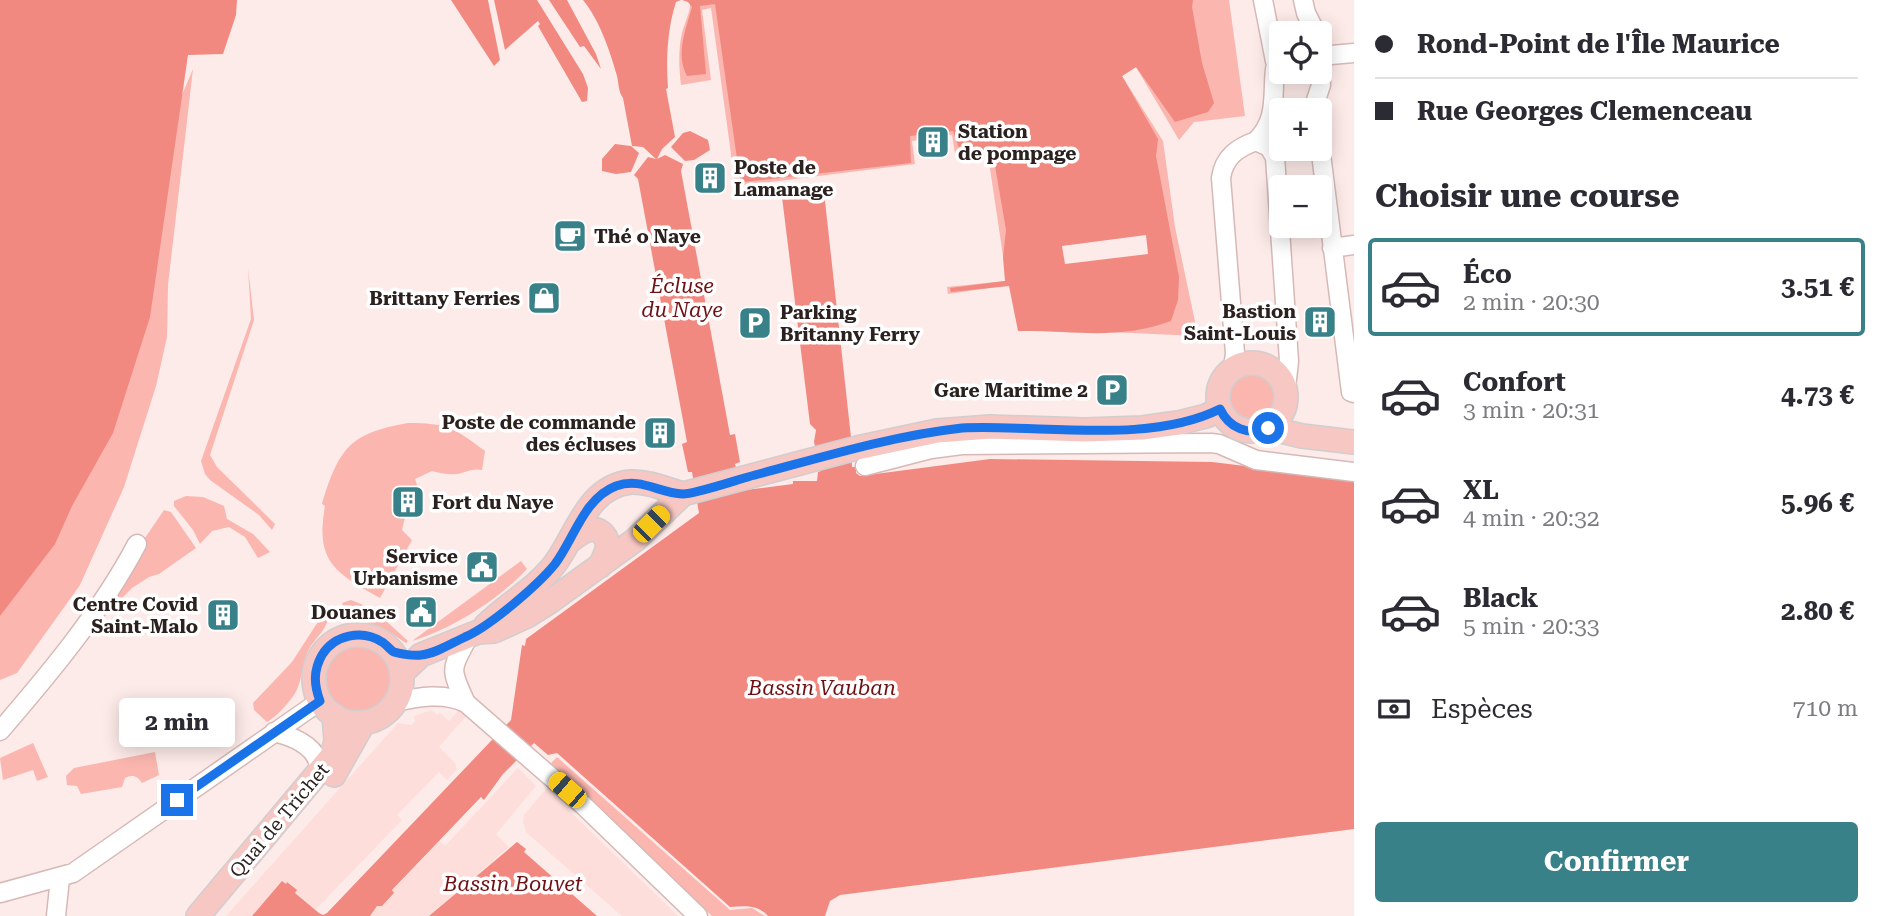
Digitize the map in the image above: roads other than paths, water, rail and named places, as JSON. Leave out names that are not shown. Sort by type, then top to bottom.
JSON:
[{"type":"main road","points":[[1285,399],[1278,420],[1268,428],[1251,432],[1230,423],[1220,409],[1219,387],[1233,369],[1251,362],[1266,365],[1279,374],[1295,434]]},
{"type":"main road","points":[[474,634],[539,582],[570,541],[589,506],[615,486],[632,482],[673,496],[861,457],[918,434],[962,428],[1142,428],[1178,424],[1220,409]]},
{"type":"main road","points":[[1268,428],[1354,442]]},
{"type":"main road","points":[[402,677],[393,652],[383,642],[359,635],[346,636],[334,642],[324,651],[314,675],[316,688],[327,708],[344,720],[365,722],[382,716],[395,702],[402,677],[421,655],[474,634],[494,631],[527,616],[635,540],[673,496]]},
{"type":"main road","points":[[570,541],[589,529],[603,533],[607,549],[600,566]]},
{"type":"main road","points":[[393,652],[421,655]]},
{"type":"main road","name":"Quai de Trichet","points":[[198,916],[332,755],[336,741],[327,708]]},
{"type":"main road","name":"Quai de Trichet","points":[[213,916],[335,774],[365,722]]},
{"type":"street","points":[[1263,0],[1269,30]]},
{"type":"street","points":[[1303,0],[1310,21]]},
{"type":"street","points":[[1332,55],[1354,53]]},
{"type":"street","points":[[1233,369],[1235,353],[1221,178],[1225,160],[1256,141],[1268,129],[1274,84]]},
{"type":"street","points":[[1256,141],[1269,147],[1275,157],[1289,361],[1285,399]]},
{"type":"street","points":[[1322,161],[1332,247],[1347,319],[1353,393]]},
{"type":"street","points":[[1332,247],[1354,245]]},
{"type":"street","points":[[861,457],[997,443],[1210,443],[1219,444],[1256,460],[1354,472]]},
{"type":"street","points":[[0,731],[100,604],[137,544]]},
{"type":"street","points":[[469,706],[457,686],[454,666],[459,651],[474,634]]},
{"type":"street","points":[[402,677],[421,696]]},
{"type":"street","points":[[395,702],[421,696],[459,700],[469,706],[582,804],[698,916]]},
{"type":"street","points":[[0,893],[74,873],[274,732],[327,708]]},
{"type":"street","points":[[274,732],[290,736],[305,745],[320,761],[320,771]]},
{"type":"street","points":[[56,916],[60,878]]},
{"type":"water","points":[[0,0],[237,0],[236,15],[223,54],[188,55],[150,317],[113,433],[72,506],[55,544],[0,616]]},
{"type":"water","points":[[451,0],[488,0],[500,60],[494,66]]},
{"type":"water","points":[[494,0],[537,0],[583,74],[588,88],[587,101],[582,102],[538,26],[538,21],[505,50]]},
{"type":"water","points":[[549,0],[567,0],[596,54],[601,69],[584,46],[580,47]]},
{"type":"water","name":"Bassin Vauban","points":[[583,0],[681,0],[676,2],[673,13],[667,56],[666,89],[675,137],[662,149],[657,159],[665,155],[683,164],[681,171],[730,435],[735,434],[740,462],[735,464],[741,488],[745,490],[793,484],[793,481],[817,481],[818,472],[821,471],[814,442],[816,430],[810,424],[782,197],[809,197],[809,194],[824,192],[852,467],[856,467],[856,473],[860,476],[990,459],[1212,462],[1354,479],[1354,829],[840,895],[830,901],[825,916],[768,916],[755,908],[730,907],[557,753],[548,755],[534,743],[503,774],[484,800],[481,797],[370,916],[252,916],[282,881],[297,890],[295,893],[319,913],[327,913],[511,720],[522,645],[525,646],[526,639],[699,513],[692,472],[688,472],[682,444],[687,442],[638,179],[634,175],[648,157],[656,159],[643,147],[632,146],[623,98],[611,56],[599,26]]},
{"type":"water","points":[[682,0],[1193,0],[1202,63],[1214,103],[1208,112],[1175,122],[1136,67],[1122,76],[1158,139],[1156,156],[1179,277],[1178,300],[1171,321],[1113,333],[1018,331],[1009,286],[951,292],[950,288],[1005,281],[1003,257],[1006,230],[992,148],[976,153],[964,153],[960,151],[953,131],[910,136],[911,163],[744,182],[740,180],[715,4],[700,6],[706,74],[687,76],[682,50],[692,7]]},
{"type":"water","points":[[690,131],[708,140],[710,150],[694,160],[685,161],[671,147],[683,133]]},
{"type":"water","points":[[615,144],[631,146],[639,153],[631,172],[616,174],[602,171],[602,159]]},
{"type":"water","name":"Bassin Bouvet","points":[[517,842],[526,849],[524,852],[597,916],[429,916]]},
{"type":"place","name":"Station de pompage","points":[[933,142]]},
{"type":"place","name":"Poste de Lamanage","points":[[710,178]]},
{"type":"place","name":"Thé o Naye","points":[[570,236]]},
{"type":"place","name":"Brittany Ferries","points":[[544,298]]},
{"type":"place","name":"Bastion Saint-Louis","points":[[1320,322]]},
{"type":"place","name":"Parking Britanny Ferry","points":[[755,323]]},
{"type":"place","name":"Gare Maritime 2","points":[[1112,390]]},
{"type":"place","name":"Poste de commande des écluses","points":[[660,433]]},
{"type":"place","name":"Fort du Naye","points":[[408,502]]},
{"type":"place","name":"Service Urbanisme","points":[[482,567]]},
{"type":"place","name":"Douanes","points":[[421,612]]},
{"type":"place","name":"Centre Covid Saint-Malo","points":[[223,615]]},
{"type":"water label","name":"Écluse du Naye","points":[[682,298]]}]
